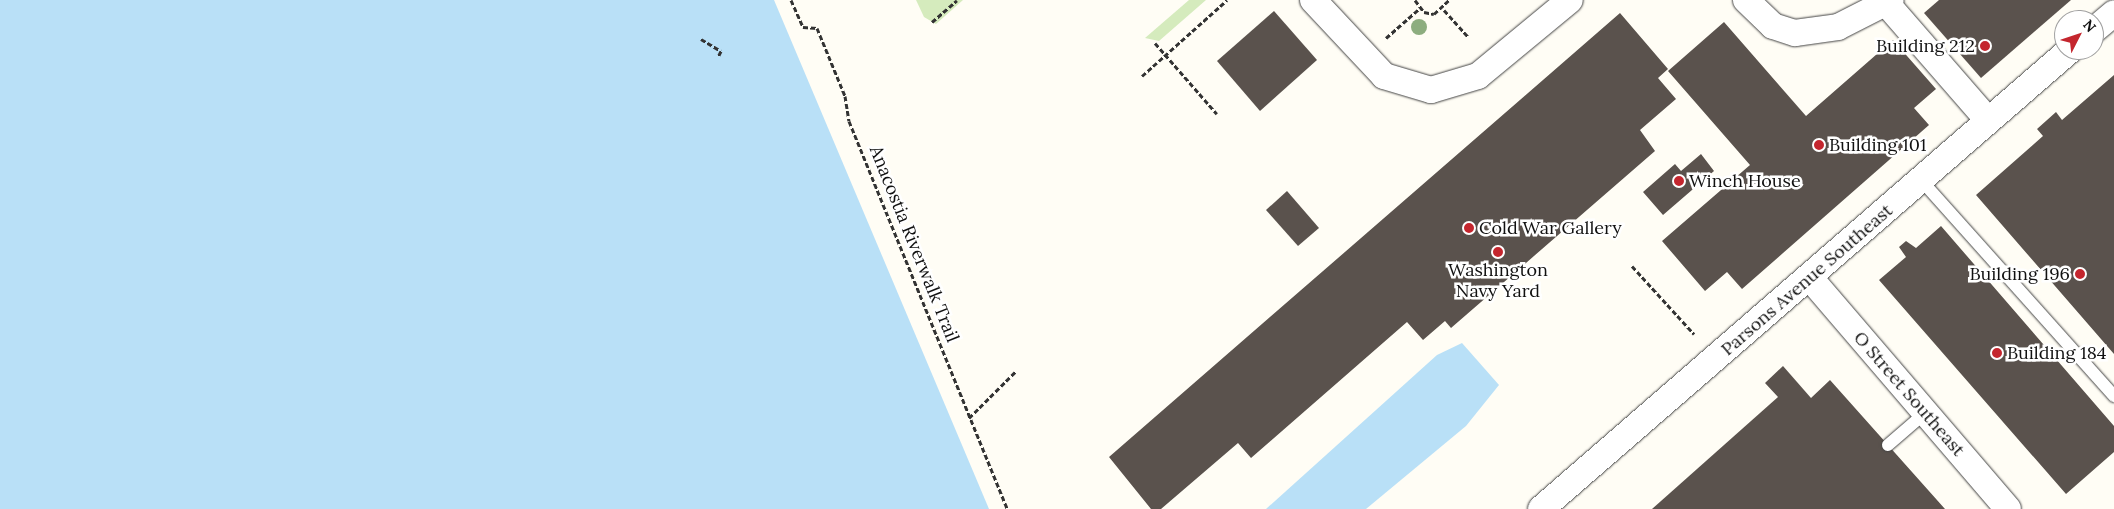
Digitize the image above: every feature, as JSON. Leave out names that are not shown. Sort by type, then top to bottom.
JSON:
[{"type":"street","points":[[1313,0],[1384,76],[1431,90],[1478,76],[1570,0]]},
{"type":"street","points":[[1746,0],[1773,26],[1794,33],[1838,27],[1889,2],[1988,120]]},
{"type":"street","points":[[2104,22],[2114,13]]},
{"type":"street","name":"Parsons Avenue Southeast","points":[[1541,509],[1810,278],[2058,60]]},
{"type":"street","name":"O Street Southeast","points":[[1810,278],[2008,509]]},
{"type":"lane","points":[[1921,180],[2114,396]]},
{"type":"lane","points":[[1888,445],[1925,413]]},
{"type":"path","name":"Anacostia Riverwalk Trail","points":[[791,0],[803,27],[817,28],[845,96],[849,121],[1007,509]]},
{"type":"path","points":[[932,22],[957,0]]},
{"type":"path","points":[[1142,76],[1227,0]]},
{"type":"path","points":[[1415,0],[1420,9],[1434,14],[1444,10],[1448,0]]},
{"type":"path","points":[[1384,40],[1420,9]]},
{"type":"path","points":[[1444,10],[1468,37]]},
{"type":"path","points":[[701,39],[721,51],[718,57]]},
{"type":"path","points":[[1155,43],[1217,114]]},
{"type":"path","points":[[1632,266],[1694,334]]},
{"type":"path","points":[[969,418],[1016,371]]},
{"type":"green space","points":[[916,0],[963,0],[936,24],[924,17]]},
{"type":"green space","points":[[1189,0],[1206,0],[1159,41],[1145,38]]},
{"type":"water","points":[[0,0],[774,0],[989,509],[0,509]]},
{"type":"water","points":[[1462,343],[1499,385],[1466,426],[1366,509],[1266,509],[1437,355]]},
{"type":"building","name":"Building 212","points":[[1939,0],[2071,0],[2059,10],[2054,10],[2054,15],[1981,78],[1924,13]]},
{"type":"building","points":[[1274,11],[1317,60],[1260,111],[1217,61]]},
{"type":"building","name":"Cold War Gallery","points":[[1620,13],[1668,69],[1658,78],[1676,99],[1640,130],[1655,151],[1451,328],[1445,321],[1423,340],[1407,322],[1251,458],[1238,443],[1161,509],[1151,509],[1109,457]]},
{"type":"building","name":"Building 101","points":[[1724,22],[1806,116],[1893,40],[1936,89],[1914,108],[1929,125],[1742,289],[1727,272],[1705,291],[1662,241],[1750,165],[1668,71]]},
{"type":"building","name":"Building 196","points":[[2114,75],[2114,354],[1976,195],[2043,136],[2037,129],[2056,112],[2062,120]]},
{"type":"building","name":"Winch House","points":[[1701,154],[1714,171],[1663,215],[1643,192],[1675,164],[1681,171]]},
{"type":"building","points":[[1287,191],[1319,228],[1298,246],[1266,210]]},
{"type":"building","name":"Building 184","points":[[1941,226],[2114,426],[2114,452],[2066,494],[1879,280],[1906,257],[1899,247],[1906,241],[1916,248]]},
{"type":"building","points":[[1783,366],[1811,398],[1830,380],[1945,509],[1652,509],[1778,397],[1765,383]]},
{"type":"place","name":"Building 212","points":[[1985,46]]},
{"type":"place","name":"Building 101","points":[[1819,145]]},
{"type":"place","name":"Winch House","points":[[1679,181]]},
{"type":"place","name":"Cold War Gallery","points":[[1469,228]]},
{"type":"place","name":"Washington Navy Yard","points":[[1498,252]]},
{"type":"place","name":"Building 196","points":[[2080,274]]},
{"type":"place","name":"Building 184","points":[[1997,353]]}]
